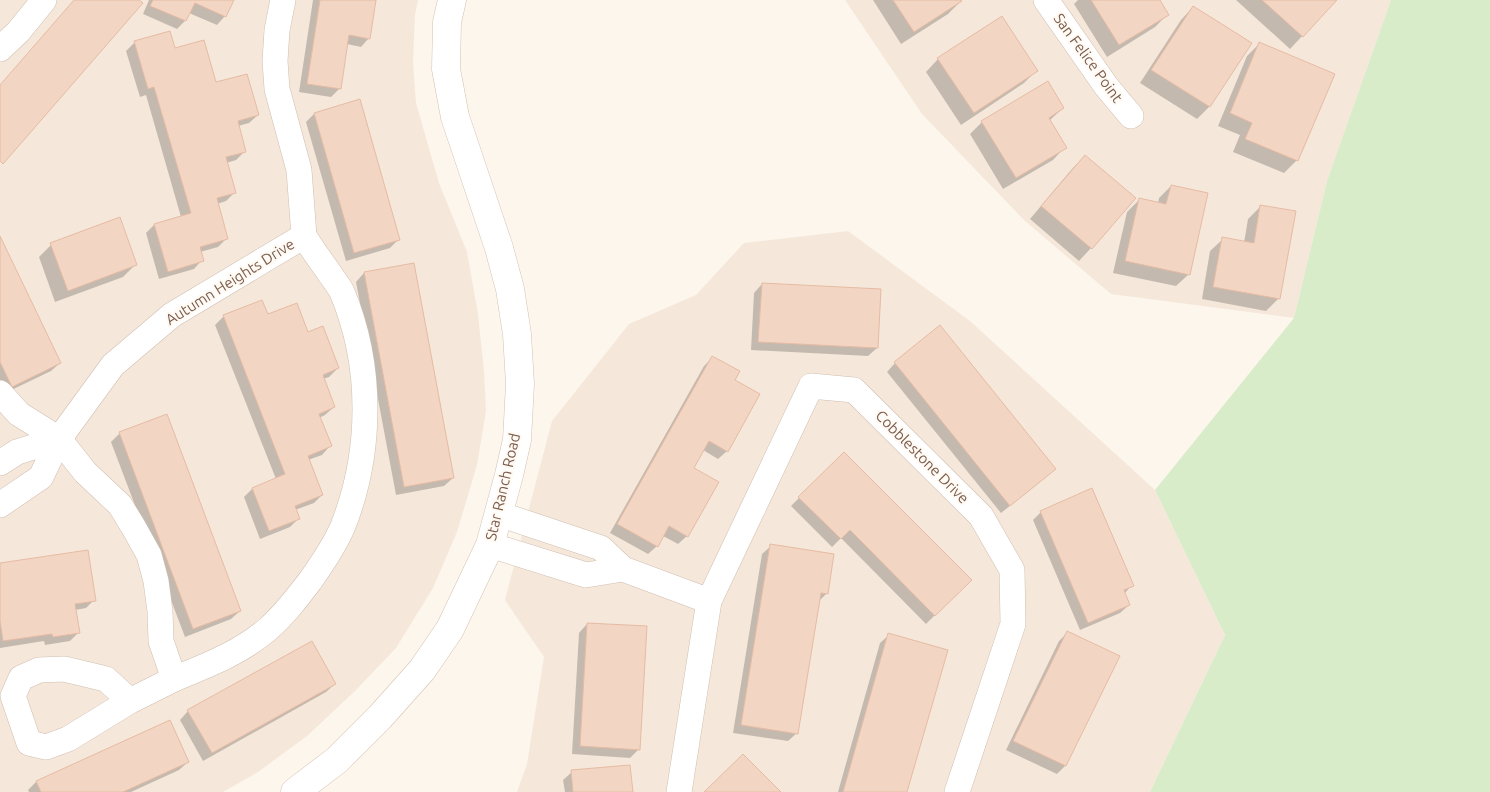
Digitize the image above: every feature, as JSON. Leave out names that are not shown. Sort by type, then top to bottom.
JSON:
[{"type":"street","points":[[0,50],[18,32],[44,0]]},
{"type":"street","name":"Autumn Heights Drive","points":[[0,504],[41,477],[59,439],[113,365],[172,315],[304,236],[299,170],[277,89],[277,30],[283,0]]},
{"type":"street","name":"Star Ranch Road","points":[[295,792],[337,760],[380,717],[422,670],[450,629],[490,545],[517,440],[520,384],[517,334],[508,281],[499,248],[455,117],[446,69],[447,22],[452,0]]},
{"type":"street","name":"San Felice Point","points":[[1046,0],[1106,86],[1131,116]]},
{"type":"street","points":[[130,700],[233,654],[268,629],[297,598],[324,561],[342,527],[355,489],[363,449],[366,411],[363,372],[356,335],[342,291],[304,236]]},
{"type":"street","name":"Cobblestone Drive","points":[[679,792],[709,600],[811,386],[854,390],[981,516],[1012,570],[1013,624],[957,792]]},
{"type":"street","points":[[0,393],[19,414],[59,439],[85,472],[120,505],[150,555],[156,581],[161,641],[174,679]]},
{"type":"street","points":[[0,463],[17,452],[59,439]]},
{"type":"street","points":[[499,514],[601,548],[623,569],[709,600]]},
{"type":"street","points":[[490,545],[586,575],[623,569]]},
{"type":"shaded area","points":[[0,0],[418,0],[415,15],[413,62],[416,103],[439,183],[467,252],[478,314],[486,411],[477,465],[457,532],[433,588],[396,648],[355,691],[307,736],[258,772],[223,792],[0,792]]},
{"type":"shaded area","points":[[845,0],[1391,0],[1327,181],[1294,318],[1111,294],[1025,221],[922,114]]},
{"type":"shaded area","points":[[848,231],[970,321],[1155,490],[1225,635],[1150,792],[517,792],[527,764],[544,657],[505,600],[552,421],[629,324],[696,295],[744,243]]},
{"type":"green space","points":[[1391,0],[1490,0],[1490,792],[1150,792],[1225,635],[1155,490],[1294,318],[1327,181]]},
{"type":"building","points":[[74,0],[139,0],[143,3],[3,164],[0,161],[0,85]]},
{"type":"building","points":[[153,0],[234,0],[226,17],[195,3],[186,21],[150,6]]},
{"type":"building","points":[[320,0],[376,0],[370,39],[349,35],[341,89],[307,84]]},
{"type":"building","points":[[893,0],[961,0],[962,1],[914,32]]},
{"type":"building","points":[[1091,0],[1160,0],[1169,15],[1119,45]]},
{"type":"building","points":[[1262,0],[1337,0],[1303,37]]},
{"type":"building","points":[[1193,6],[1252,43],[1210,107],[1151,70]]},
{"type":"building","points":[[1002,16],[1038,71],[974,113],[937,58]]},
{"type":"building","points":[[170,31],[175,48],[204,40],[216,82],[247,74],[259,115],[238,121],[246,152],[226,157],[236,193],[217,198],[228,239],[200,247],[204,261],[168,272],[154,224],[191,213],[154,87],[148,89],[134,41]]},
{"type":"building","points":[[1259,42],[1335,74],[1298,161],[1245,139],[1252,123],[1230,113]]},
{"type":"building","points":[[1048,81],[1064,108],[1049,118],[1067,148],[1016,178],[981,121]]},
{"type":"building","points":[[360,99],[400,240],[354,253],[314,113]]},
{"type":"building","points":[[1085,155],[1136,198],[1092,249],[1041,206]]},
{"type":"building","points":[[1171,185],[1208,193],[1190,275],[1125,261],[1139,198],[1166,204]]},
{"type":"building","points":[[1260,205],[1296,211],[1280,299],[1213,287],[1222,237],[1254,243]]},
{"type":"building","points":[[120,217],[137,265],[68,291],[50,243]]},
{"type":"building","points":[[0,236],[61,363],[12,387],[0,362]]},
{"type":"building","points":[[414,263],[454,478],[404,487],[364,272]]},
{"type":"building","points":[[762,283],[881,289],[878,348],[758,342]]},
{"type":"building","points":[[262,300],[268,314],[297,303],[308,332],[323,326],[339,368],[323,375],[335,407],[319,414],[332,446],[308,456],[323,495],[295,506],[300,519],[269,531],[252,488],[285,474],[223,315]]},
{"type":"building","points":[[940,325],[1056,469],[1010,506],[894,362]]},
{"type":"building","points":[[712,356],[740,371],[735,380],[760,394],[728,452],[709,441],[694,468],[719,482],[688,537],[669,526],[658,547],[617,524]]},
{"type":"building","points":[[167,414],[241,611],[193,629],[119,432]]},
{"type":"building","points":[[844,452],[972,580],[935,616],[850,530],[841,539],[798,497]]},
{"type":"building","points":[[1092,488],[1134,586],[1124,590],[1130,605],[1088,623],[1040,511]]},
{"type":"building","points":[[770,544],[834,554],[828,594],[821,593],[798,734],[741,725]]},
{"type":"building","points":[[88,550],[96,601],[75,604],[80,633],[53,637],[52,634],[3,641],[0,621],[0,563]]},
{"type":"building","points":[[587,623],[647,626],[640,750],[580,746]]},
{"type":"building","points":[[1067,631],[1120,656],[1066,766],[1013,741]]},
{"type":"building","points":[[888,633],[948,650],[907,792],[843,792]]},
{"type":"building","points":[[312,641],[336,684],[212,753],[187,710]]},
{"type":"building","points":[[170,720],[189,762],[123,792],[41,792],[36,781]]},
{"type":"building","points":[[743,754],[781,792],[704,792]]},
{"type":"building","points":[[630,765],[633,792],[573,792],[571,770]]}]
